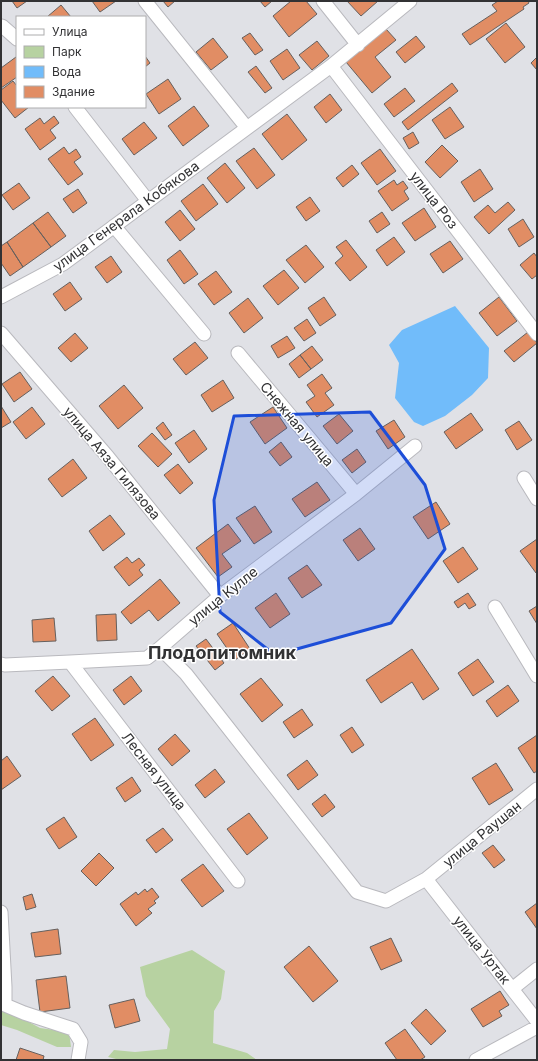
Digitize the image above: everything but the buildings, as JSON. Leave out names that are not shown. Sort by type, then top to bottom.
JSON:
[{"type":"street","points":[[145,1],[247,128]]},
{"type":"street","points":[[323,1],[358,45]]},
{"type":"street","name":"улица Генерала Кобякова","points":[[1,297],[63,264],[331,66],[410,1]]},
{"type":"street","points":[[2,26],[16,37]]},
{"type":"street","name":"улица Роз","points":[[331,66],[537,334]]},
{"type":"street","points":[[76,108],[148,201]]},
{"type":"street","points":[[114,226],[204,334]]},
{"type":"street","name":"улица Аяза Гилязова","points":[[1,333],[108,457],[220,596]]},
{"type":"street","name":"Снежная улица","points":[[238,353],[356,494]]},
{"type":"street","name":"улица Кулле","points":[[1,664],[147,658],[220,596],[356,494],[415,446]]},
{"type":"street","points":[[524,478],[537,499]]},
{"type":"street","points":[[495,607],[537,676]]},
{"type":"street","name":"улица Раушан","points":[[160,648],[186,674],[357,892],[386,900],[426,879],[537,789]]},
{"type":"street","name":"Лесная улица","points":[[70,662],[238,880]]},
{"type":"street","name":"улица Уртак","points":[[426,879],[537,1021]]},
{"type":"street","points":[[1,912],[5,987],[3,1005],[72,1029],[81,1042],[78,1060]]},
{"type":"street","points":[[512,989],[537,969]]},
{"type":"street","points":[[476,1060],[537,1026]]},
{"type":"highlighted area","points":[[370,412],[425,485],[445,549],[391,623],[275,655],[220,612],[214,500],[234,416]]},
{"type":"green space","points":[[192,950],[225,971],[221,999],[214,1011],[213,1043],[247,1053],[257,1060],[120,1060],[108,1057],[114,1050],[135,1052],[167,1049],[170,1029],[146,996],[140,967]]},
{"type":"green space","points":[[1,1007],[40,1028],[69,1032],[71,1047],[57,1047],[1,1025]]},
{"type":"water","points":[[455,306],[489,348],[488,378],[472,395],[445,416],[423,426],[414,422],[395,398],[399,363],[389,345],[402,330]]},
{"type":"district","name":"Плодопитомник","points":[[222,653]]}]
